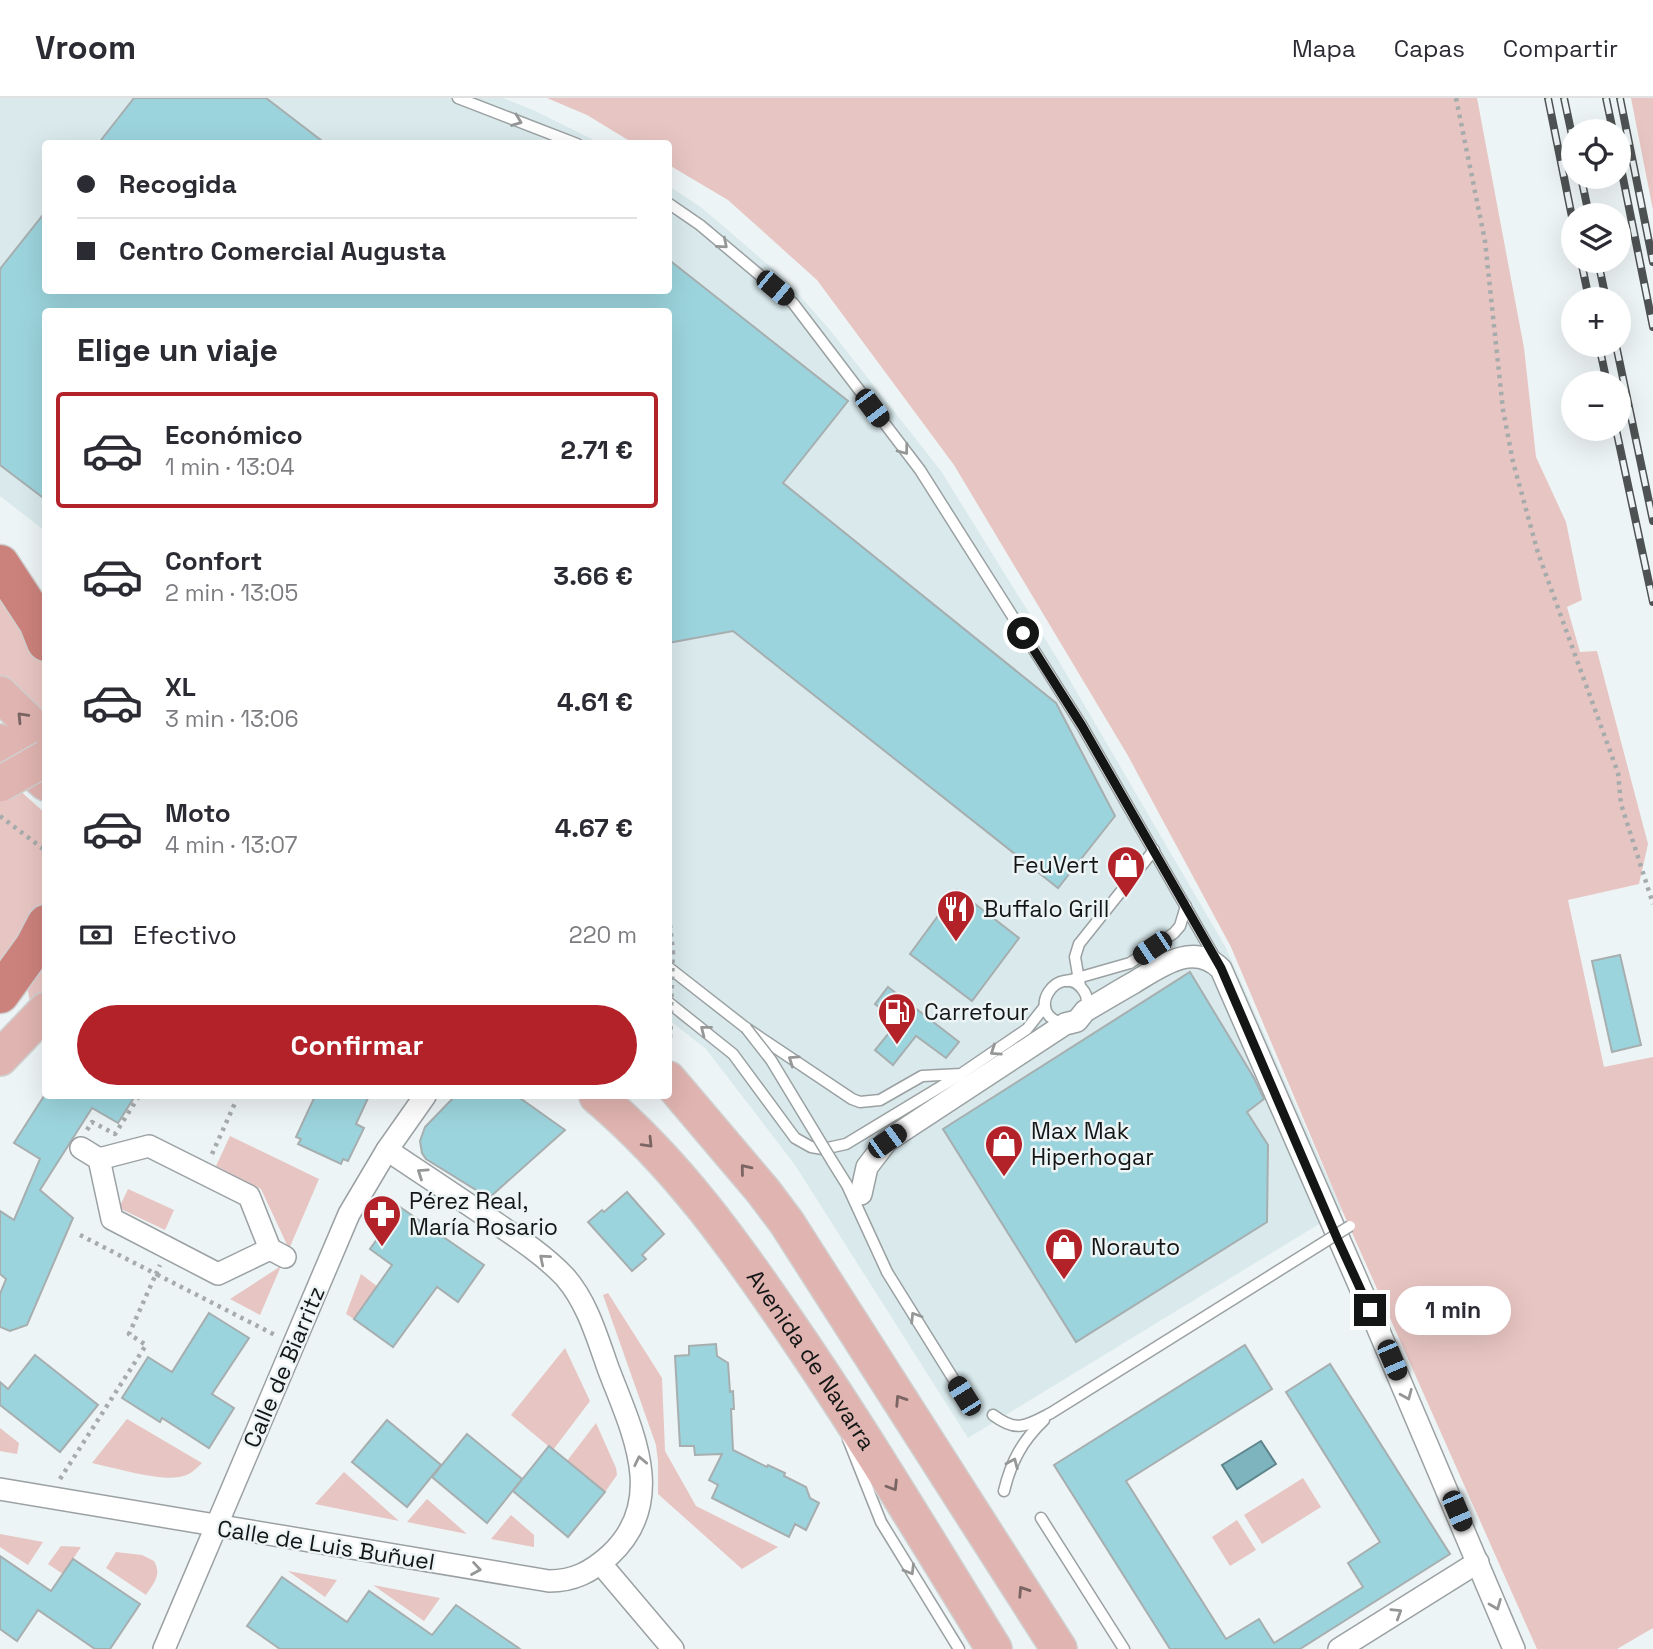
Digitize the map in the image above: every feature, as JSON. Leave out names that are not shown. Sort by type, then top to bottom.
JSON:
[{"type":"highway","points":[[0,564],[42,632]]},
{"type":"highway","points":[[0,994],[40,935]]},
{"type":"main road","points":[[0,694],[42,735]]},
{"type":"main road","points":[[0,742],[42,779]]},
{"type":"main road","points":[[0,784],[42,760]]},
{"type":"main road","points":[[0,1058],[42,1014]]},
{"type":"main road","points":[[673,1089],[737,1159],[787,1223],[1059,1649]]},
{"type":"main road","name":"Avenida de Navarra","points":[[600,1099],[642,1137],[719,1224],[837,1395],[994,1649]]},
{"type":"street","points":[[861,1194],[867,1167],[887,1141],[1065,1024],[1077,1020],[1086,1011],[1176,959],[1187,956],[1205,957],[1213,961],[1221,968],[1514,1649]]},
{"type":"street","name":"Calle de Biarritz","points":[[164,1649],[349,1214],[387,1150],[423,1099]]},
{"type":"street","points":[[149,1146],[206,1167],[249,1196],[278,1253],[218,1274],[111,1219],[90,1154],[149,1146]]},
{"type":"street","name":"Calle de Luis Buñuel","points":[[0,1489],[549,1581],[580,1577],[601,1564],[631,1528],[639,1507],[642,1489],[640,1458],[594,1329],[576,1291],[564,1276],[530,1247],[387,1150]]},
{"type":"street","points":[[1339,1649],[1478,1562]]},
{"type":"street","points":[[601,1564],[673,1649]]},
{"type":"lane","points":[[458,98],[567,140]]},
{"type":"lane","points":[[672,206],[700,225],[793,303],[911,459],[1082,726],[1221,968]]},
{"type":"lane","points":[[1086,1011],[1087,998],[1075,981],[1079,944],[1154,850]]},
{"type":"lane","points":[[672,1005],[733,1054],[795,1138],[811,1147],[823,1149],[846,1144],[1027,1030],[1045,1006],[1046,996],[1052,986],[1130,963],[1174,933],[1180,926],[1186,906]]},
{"type":"lane","points":[[672,970],[746,1028],[860,1102],[880,1100],[922,1076],[961,1074]]},
{"type":"lane","points":[[1045,1006],[1052,1019],[1065,1024]]},
{"type":"lane","points":[[746,1028],[771,1060],[847,1185],[887,1272],[964,1396]]},
{"type":"lane","points":[[832,1161],[861,1194]]},
{"type":"lane","points":[[993,1415],[1016,1427],[1051,1413],[1350,1226]]},
{"type":"lane","points":[[837,1395],[850,1449],[881,1522],[959,1649]]},
{"type":"lane","points":[[1004,1491],[1009,1467],[1016,1453],[1051,1413]]},
{"type":"lane","points":[[1041,1518],[1124,1649]]},
{"type":"path","points":[[1456,98],[1485,241],[1503,411],[1513,462],[1538,553],[1618,773],[1621,804],[1653,904]]},
{"type":"path","points":[[0,816],[42,848]]},
{"type":"path","points":[[672,942],[672,982]]},
{"type":"path","points":[[90,1154],[78,1146],[92,1122],[115,1134],[137,1099]]},
{"type":"path","points":[[206,1167],[235,1104]]},
{"type":"path","points":[[80,1235],[293,1345]]},
{"type":"path","points":[[48,1497],[146,1345],[129,1334],[161,1263]]},
{"type":"shaded area","points":[[0,98],[503,98],[594,140],[42,140],[42,294],[672,294],[672,188],[702,208],[786,280],[830,330],[941,471],[1057,658],[1226,948],[1342,1210],[968,1438],[795,1165],[706,1049],[672,1022],[672,308],[42,308],[42,529],[0,496]]},
{"type":"shaded area","points":[[547,98],[1477,98],[1524,348],[1536,457],[1566,522],[1582,600],[1567,607],[1580,652],[1597,651],[1648,844],[1639,884],[1568,900],[1604,1067],[1653,1057],[1653,1628],[1617,1649],[1537,1649],[1342,1210],[1231,947],[1127,754],[954,465],[817,280],[728,200],[672,167],[672,140],[628,140],[587,115]]},
{"type":"shaded area","points":[[1631,98],[1653,98],[1653,210]]},
{"type":"shaded area","points":[[0,598],[42,603],[42,725],[0,684]]},
{"type":"shaded area","points":[[0,773],[42,810],[42,937],[0,973]]},
{"type":"shaded area","points":[[42,969],[42,1005],[30,1003],[28,990]]},
{"type":"shaded area","points":[[230,1136],[319,1179],[289,1249],[261,1189],[216,1166]]},
{"type":"shaded area","points":[[128,1189],[174,1210],[165,1230],[119,1208]]},
{"type":"shaded area","points":[[281,1266],[260,1315],[230,1299]]},
{"type":"shaded area","points":[[361,1274],[378,1287],[354,1319],[346,1314]]},
{"type":"shaded area","points":[[608,1293],[662,1378],[665,1451],[696,1506],[778,1547],[742,1569],[658,1494],[656,1445],[603,1295]]},
{"type":"shaded area","points":[[565,1348],[590,1401],[553,1450],[511,1415]]},
{"type":"shaded area","points":[[127,1419],[202,1463],[186,1475],[170,1478],[92,1463]]},
{"type":"shaded area","points":[[596,1423],[617,1475],[605,1492],[567,1461]]},
{"type":"shaded area","points":[[0,1428],[19,1443],[17,1454],[0,1451]]},
{"type":"shaded area","points":[[344,1472],[399,1521],[315,1504]]},
{"type":"shaded area","points":[[1303,1478],[1321,1507],[1262,1544],[1244,1515]]},
{"type":"shaded area","points":[[427,1499],[467,1534],[407,1522]]},
{"type":"shaded area","points":[[511,1515],[534,1535],[534,1547],[491,1539]]},
{"type":"shaded area","points":[[1237,1520],[1256,1550],[1230,1566],[1212,1537]]},
{"type":"shaded area","points":[[0,1534],[43,1542],[28,1565],[0,1547]]},
{"type":"shaded area","points":[[61,1546],[81,1547],[63,1574],[48,1564]]},
{"type":"shaded area","points":[[116,1552],[142,1555],[154,1561],[157,1575],[146,1595],[106,1568]]},
{"type":"shaded area","points":[[288,1571],[337,1580],[325,1597]]},
{"type":"shaded area","points":[[373,1585],[440,1598],[424,1621]]},
{"type":"water","points":[[1261,1441],[1276,1464],[1237,1489],[1222,1465]]},
{"type":"building","points":[[134,98],[266,98],[321,140],[101,140]]},
{"type":"building","points":[[42,216],[42,294],[672,294],[672,262],[848,401],[783,483],[1056,703],[1115,816],[1058,888],[733,631],[672,642],[672,308],[42,308],[42,497],[0,465],[0,269]]},
{"type":"building","points":[[957,890],[1019,938],[972,1001],[910,954]]},
{"type":"building","points":[[1620,955],[1641,1045],[1612,1052],[1592,961]]},
{"type":"building","points":[[1190,972],[1264,1099],[1247,1112],[1268,1145],[1267,1222],[1076,1342],[943,1129]]},
{"type":"building","points":[[888,987],[959,1042],[946,1058],[916,1036],[893,1065],[875,1050],[898,1022],[875,1004]]},
{"type":"building","points":[[42,1099],[133,1099],[118,1123],[92,1108],[40,1190],[73,1218],[27,1325],[10,1331],[0,1327],[0,1294],[6,1279],[0,1274],[0,1211],[14,1220],[40,1159],[14,1143]]},
{"type":"building","points":[[314,1099],[368,1099],[356,1124],[364,1128],[348,1161],[343,1159],[341,1164],[298,1144],[301,1139],[296,1137]]},
{"type":"building","points":[[452,1099],[521,1099],[565,1130],[489,1198],[426,1159],[420,1141],[425,1127]]},
{"type":"building","points":[[627,1192],[664,1234],[642,1255],[646,1259],[632,1271],[588,1222]]},
{"type":"building","points":[[400,1207],[484,1265],[458,1302],[437,1287],[393,1347],[354,1319],[392,1265],[370,1249]]},
{"type":"building","points":[[209,1313],[249,1338],[212,1394],[234,1408],[209,1448],[162,1418],[160,1422],[122,1398],[148,1357],[172,1372]]},
{"type":"building","points":[[716,1344],[717,1356],[728,1363],[730,1392],[733,1391],[733,1450],[785,1473],[784,1476],[806,1487],[810,1498],[819,1503],[806,1530],[795,1524],[789,1537],[712,1498],[718,1485],[709,1480],[722,1454],[695,1455],[694,1446],[680,1446],[675,1356],[689,1355],[689,1346]]},
{"type":"building","points":[[1245,1345],[1272,1389],[1126,1481],[1226,1639],[1259,1619],[1274,1643],[1363,1587],[1348,1563],[1380,1542],[1286,1392],[1330,1364],[1450,1554],[1300,1649],[1170,1649],[1054,1465]]},
{"type":"building","points":[[35,1355],[98,1405],[60,1452],[0,1405],[0,1382],[8,1389]]},
{"type":"building","points":[[387,1420],[441,1465],[407,1507],[352,1462]]},
{"type":"building","points":[[467,1434],[522,1479],[487,1523],[432,1477]]},
{"type":"building","points":[[549,1446],[605,1492],[568,1537],[513,1491]]},
{"type":"building","points":[[0,1556],[51,1591],[73,1559],[140,1604],[110,1649],[95,1649],[38,1610],[17,1641],[0,1629]]},
{"type":"building","points":[[282,1577],[347,1622],[369,1591],[432,1635],[456,1605],[520,1649],[280,1649],[247,1626]]},
{"type":"railway","points":[[1548,98],[1569,203]]},
{"type":"railway","points":[[1564,98],[1568,119]]},
{"type":"railway","points":[[1606,98],[1610,119]]},
{"type":"railway","points":[[1620,98],[1653,262]]},
{"type":"railway","points":[[1584,189],[1586,203]]},
{"type":"railway","points":[[1625,189],[1653,327]]},
{"type":"railway","points":[[1584,273],[1586,287]]},
{"type":"railway","points":[[1601,273],[1603,287]]},
{"type":"railway","points":[[1602,357],[1604,371]]},
{"type":"railway","points":[[1619,357],[1653,521]]},
{"type":"railway","points":[[1619,441],[1653,602]]},
{"type":"place","name":"FeuVert","points":[[1126,899]]},
{"type":"place","name":"Buffalo Grill","points":[[956,943]]},
{"type":"place","name":"Carrefour","points":[[897,1046]]},
{"type":"place","name":"Max Mak Hiperhogar","points":[[1004,1178]]},
{"type":"place","name":"Pérez Real, María Rosario","points":[[382,1248]]},
{"type":"place","name":"Norauto","points":[[1064,1281]]},
{"type":"route","points":[[1023,633],[1082,726],[1221,968],[1370,1310]]}]
